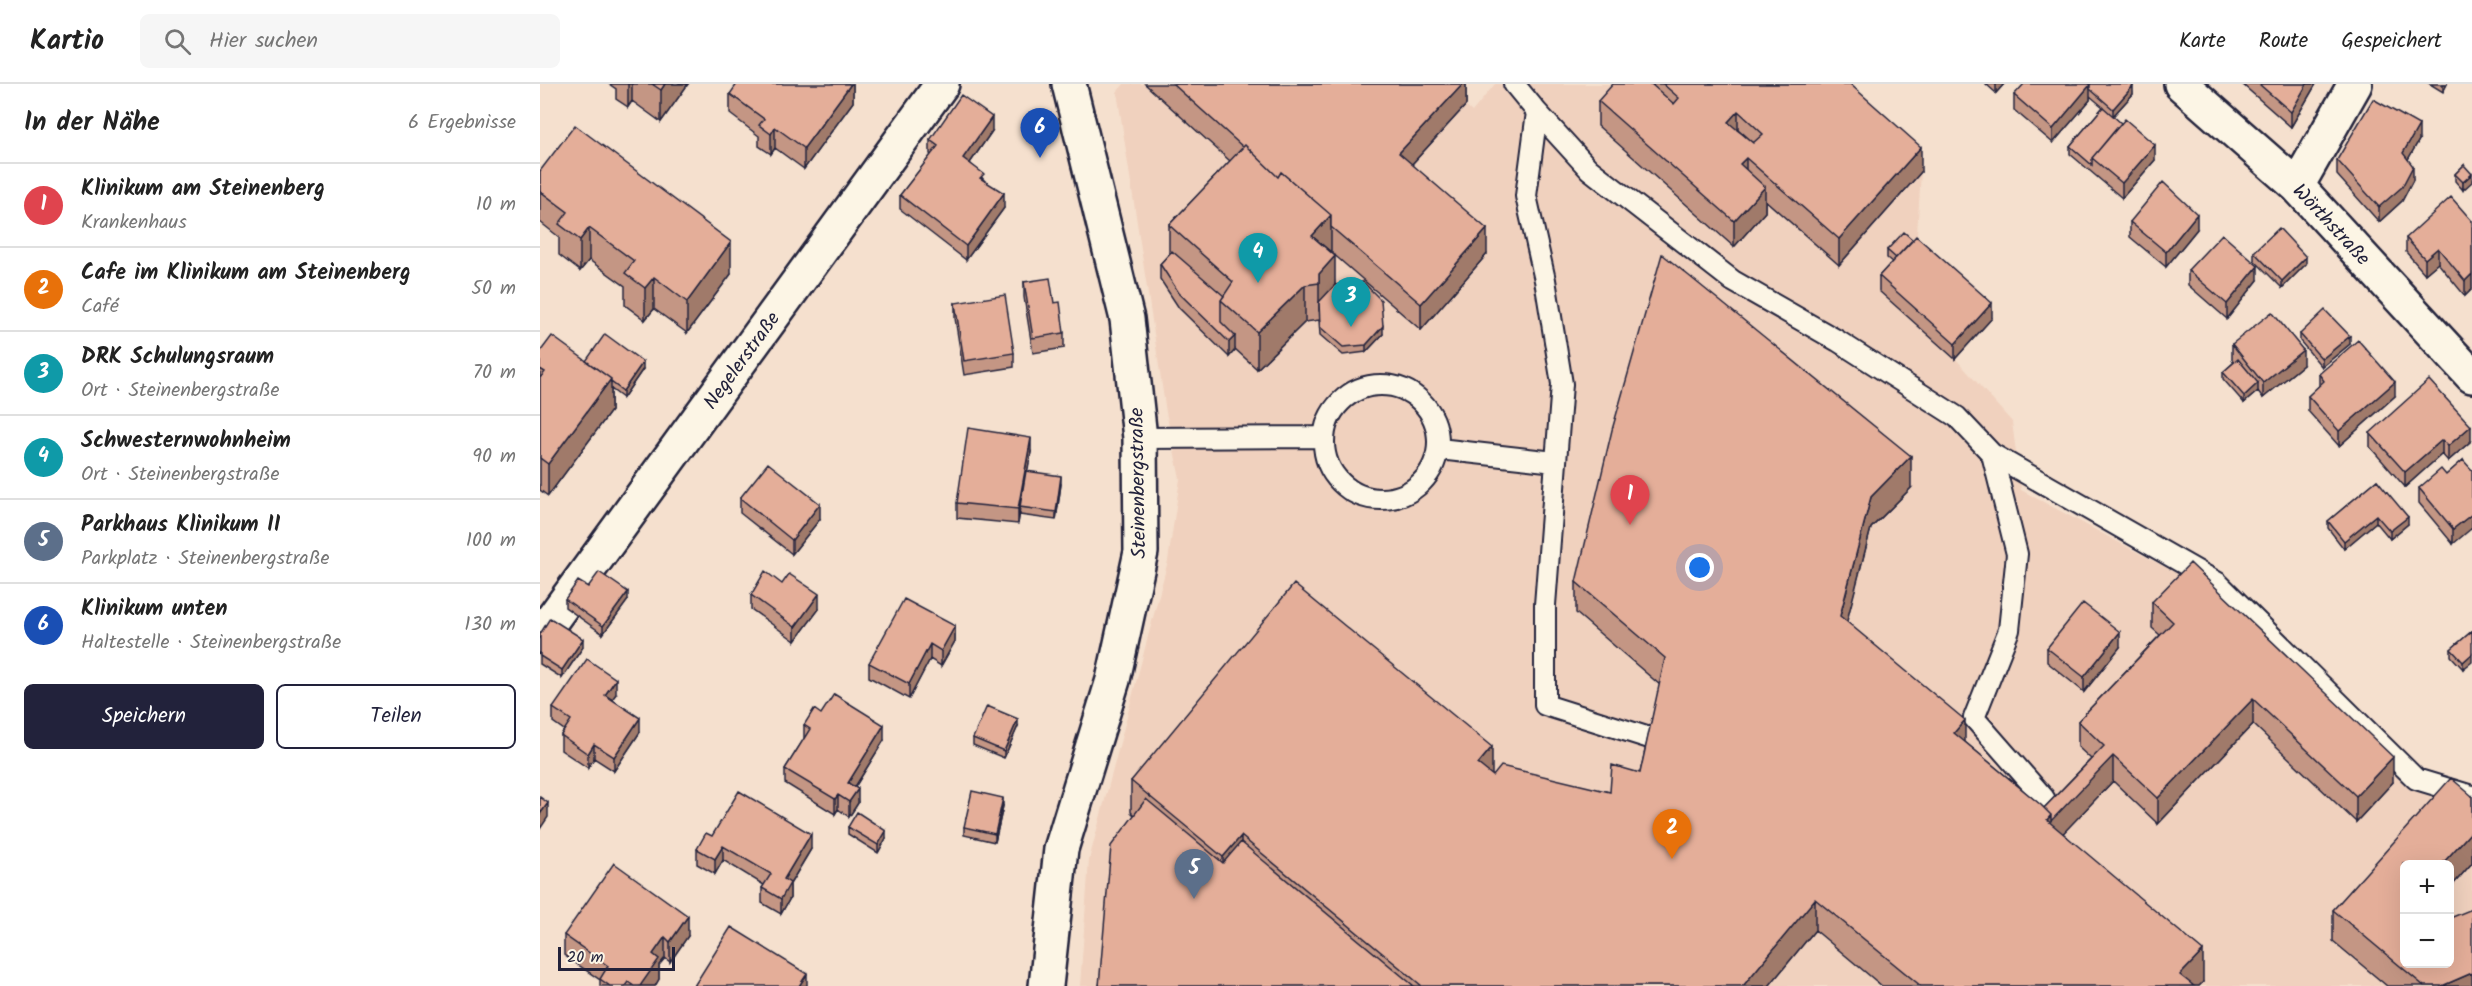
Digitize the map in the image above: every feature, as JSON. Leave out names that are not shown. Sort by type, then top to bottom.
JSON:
[{"type":"street","name":"Negelerstraße","points":[[540,636],[942,84]]},
{"type":"street","name":"Steinenbergstraße","points":[[1046,986],[1061,849],[1113,680],[1141,552],[1140,438],[1127,319],[1069,84]]},
{"type":"street","name":"Wörthstraße","points":[[2181,84],[2297,186],[2466,358]]},
{"type":"street","points":[[2297,186],[2355,84]]},
{"type":"lane","points":[[1514,84],[1588,169],[1733,281],[1838,341],[1957,417],[1992,454],[2218,583],[2416,779],[2472,796]]},
{"type":"lane","points":[[1537,112],[1526,196],[1545,280],[1562,384],[1545,605],[1545,705],[1656,740]]},
{"type":"lane","points":[[1380,384],[1405,389],[1427,407],[1436,422],[1439,448],[1432,471],[1414,490],[1380,501],[1349,491],[1330,471],[1323,448],[1323,437],[1329,417],[1344,398],[1360,388],[1380,384]]},
{"type":"lane","points":[[1140,438],[1323,437]]},
{"type":"lane","points":[[1439,448],[1555,462]]},
{"type":"lane","points":[[1992,454],[2018,554],[2009,630],[1974,718],[2044,798]]},
{"type":"shaded area","points":[[1124,84],[1442,84],[1472,112],[1495,84],[1821,84],[1921,172],[1916,250],[1992,318],[1956,359],[2012,422],[2021,490],[2191,581],[2409,789],[2472,810],[2472,986],[1080,986],[1089,860],[1168,561],[1180,479],[1166,412],[1117,92]]},
{"type":"building","points":[[652,84],[665,84],[661,90]]},
{"type":"building","points":[[737,84],[851,84],[804,148],[775,127],[771,134],[759,125],[764,119],[730,94]]},
{"type":"building","points":[[1173,84],[1463,84],[1399,153],[1487,229],[1421,304],[1331,227],[1331,215],[1281,172],[1278,177],[1245,145],[1243,147]]},
{"type":"building","points":[[1613,84],[1651,84],[1674,104],[1679,98],[1663,84],[1850,84],[1921,147],[1839,239],[1746,158],[1740,164],[1765,187],[1734,221],[1598,101]],"holes":[[[1738,111],[1763,134],[1753,143],[1728,122]]]},
{"type":"building","points":[[2024,84],[2090,85],[2053,129],[2014,95]]},
{"type":"building","points":[[2088,84],[2131,84],[2133,86],[2113,109],[2090,89]]},
{"type":"building","points":[[2259,84],[2307,84],[2291,112]]},
{"type":"building","points":[[961,95],[992,117],[963,158],[984,174],[980,178],[1004,193],[966,246],[900,195],[938,146],[930,140]]},
{"type":"building","points":[[2373,99],[2419,125],[2403,153],[2413,166],[2402,187],[2379,207],[2337,160]]},
{"type":"building","points":[[2103,107],[2121,123],[2092,158],[2092,165],[2070,146]]},
{"type":"building","points":[[2125,119],[2155,145],[2122,183],[2092,158]]},
{"type":"building","points":[[575,125],[731,242],[687,302],[654,277],[645,288],[625,273],[634,261],[589,228],[580,240],[559,224],[568,212],[540,191],[540,171]]},
{"type":"building","points":[[1245,145],[1278,177],[1281,172],[1331,215],[1312,236],[1335,256],[1319,274],[1319,283],[1305,285],[1257,332],[1221,300],[1233,282],[1169,225]]},
{"type":"building","points":[[2464,165],[2472,174],[2463,182],[2455,174]]},
{"type":"building","points":[[2163,182],[2197,214],[2166,252],[2130,222]]},
{"type":"building","points":[[2451,197],[2472,221],[2472,274],[2465,281],[2438,248],[2425,259],[2406,238]]},
{"type":"building","points":[[2279,228],[2306,257],[2282,281],[2254,252]]},
{"type":"building","points":[[1904,232],[1913,240],[1896,258],[1887,250]]},
{"type":"building","points":[[2222,234],[2258,266],[2227,304],[2188,270]]},
{"type":"building","points":[[1916,236],[1992,303],[1955,344],[1879,276]]},
{"type":"building","points":[[1172,251],[1224,296],[1221,300],[1221,322],[1235,336],[1229,342],[1179,293],[1160,264]]},
{"type":"building","points":[[1662,254],[1911,456],[1871,497],[1840,616],[1965,720],[1954,733],[2041,805],[2051,815],[2047,820],[2203,951],[2180,975],[2194,986],[1921,986],[1815,899],[1743,986],[1422,986],[1241,836],[1223,857],[1131,781],[1294,584],[1492,747],[1478,764],[1493,776],[1501,766],[1610,792],[1612,765],[1640,773],[1665,658],[1576,582],[1612,430]]},
{"type":"building","points":[[1050,278],[1054,303],[1060,302],[1064,333],[1033,338],[1024,282]]},
{"type":"building","points":[[1363,282],[1381,300],[1383,326],[1366,345],[1343,347],[1320,327],[1319,302],[1335,285]]},
{"type":"building","points":[[1005,295],[1014,353],[964,361],[955,303]]},
{"type":"building","points":[[2325,310],[2350,336],[2322,359],[2300,334]]},
{"type":"building","points":[[2272,312],[2303,350],[2263,383],[2232,344]]},
{"type":"building","points":[[605,334],[643,362],[623,391],[586,361]]},
{"type":"building","points":[[552,336],[611,379],[548,464],[540,458],[540,378],[545,372],[540,369],[540,352]]},
{"type":"building","points":[[2358,340],[2395,382],[2339,431],[2308,396],[2324,381],[2319,374]]},
{"type":"building","points":[[2238,359],[2258,383],[2244,396],[2223,372]]},
{"type":"building","points":[[2429,380],[2471,426],[2448,446],[2442,440],[2405,472],[2370,433]]},
{"type":"building","points":[[968,428],[1031,438],[1018,509],[957,503]]},
{"type":"building","points":[[2463,460],[2472,470],[2472,514],[2453,529],[2419,488],[2441,469],[2446,475]]},
{"type":"building","points":[[768,463],[820,504],[792,540],[740,498]]},
{"type":"building","points":[[1026,471],[1061,476],[1056,512],[1020,507]]},
{"type":"building","points":[[2377,480],[2408,517],[2390,531],[2376,515],[2344,541],[2328,521]]},
{"type":"building","points":[[2190,563],[2393,757],[2356,796],[2253,699],[2158,798],[2113,756],[2051,821],[2051,815],[2044,808],[2104,746],[2078,721],[2173,622],[2152,602]]},
{"type":"building","points":[[765,571],[782,584],[789,574],[819,594],[795,627],[751,595]]},
{"type":"building","points":[[599,572],[628,592],[603,626],[565,599],[578,581],[588,587]]},
{"type":"building","points":[[904,599],[955,626],[941,651],[930,644],[909,684],[869,663]]},
{"type":"building","points":[[2083,603],[2120,632],[2084,677],[2047,648]]},
{"type":"building","points":[[550,618],[583,639],[562,670],[540,656],[540,634]]},
{"type":"building","points":[[2472,631],[2472,654],[2463,662],[2451,649]]},
{"type":"building","points":[[587,659],[616,679],[605,695],[640,718],[614,757],[594,744],[588,754],[561,735],[571,720],[553,708]]},
{"type":"building","points":[[834,694],[884,725],[848,783],[858,789],[849,802],[838,795],[835,799],[785,769],[810,729],[804,725],[814,709],[821,714]]},
{"type":"building","points":[[987,706],[1018,719],[1004,751],[973,738]]},
{"type":"building","points":[[2451,778],[2472,796],[2472,831],[2446,860],[2400,860],[2400,966],[2333,910]]},
{"type":"building","points":[[739,791],[811,834],[784,879],[790,883],[781,899],[762,888],[771,874],[723,846],[715,859],[697,849],[706,833],[712,836]]},
{"type":"building","points":[[972,791],[1003,798],[995,834],[964,827]]},
{"type":"building","points":[[540,797],[548,803],[540,814]]},
{"type":"building","points":[[1146,799],[1223,863],[1241,842],[1414,986],[1099,986],[1111,846]]},
{"type":"building","points":[[857,812],[886,831],[878,845],[848,827]]},
{"type":"building","points":[[614,863],[688,916],[670,942],[665,937],[653,954],[659,959],[640,986],[634,986],[628,982],[625,986],[610,986],[600,979],[608,966],[564,935]]},
{"type":"building","points":[[2472,909],[2472,973],[2442,986],[2424,986],[2402,968],[2454,968],[2454,916]]},
{"type":"building","points":[[731,927],[807,974],[799,986],[694,986]]},
{"type":"place","name":"Klinikum unten","points":[[1040,158]]},
{"type":"place","name":"Schwesternwohnheim","points":[[1258,283]]},
{"type":"place","name":"DRK Schulungsraum","points":[[1351,327]]},
{"type":"place","name":"Klinikum am Steinenberg","points":[[1630,525]]},
{"type":"place","name":"Cafe im Klinikum am Steinenberg","points":[[1672,859]]},
{"type":"place","name":"Parkhaus Klinikum II","points":[[1194,899]]}]
